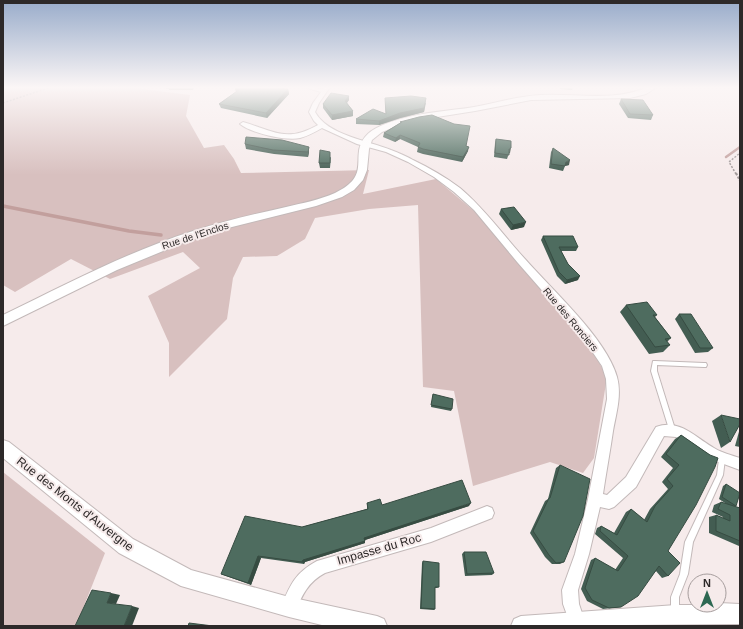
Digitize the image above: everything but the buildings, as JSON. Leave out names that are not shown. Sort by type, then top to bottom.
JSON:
[{"type":"street","points":[[243,124],[253,129],[288,136],[299,136],[322,125],[314,116]]},
{"type":"street","points":[[365,144],[377,132],[402,122],[428,116]]},
{"type":"street","name":"Rue des Ronciers","points":[[322,125],[359,143],[388,151],[426,169],[457,190],[477,208],[521,261],[585,332],[607,364],[612,379],[612,399],[595,499],[582,554],[570,590],[571,604],[577,622]]},
{"type":"street","name":"Rue de l'Enclos","points":[[3,321],[139,255],[181,238],[218,227],[312,204],[336,196],[351,188],[360,179],[363,170],[365,144]]},
{"type":"street","points":[[595,499],[609,502],[631,482],[660,431],[665,429],[672,429],[722,459],[740,464]]},
{"type":"street","name":"Rue des Monts d'Auvergne","points":[[3,448],[126,546],[188,579],[289,607],[376,626]]},
{"type":"street","name":"Impasse du Roc","points":[[289,607],[300,582],[308,573],[322,566],[431,535],[487,512]]},
{"type":"street","points":[[521,626],[676,615],[740,614]]},
{"type":"lane","points":[[672,429],[654,371],[655,363],[704,365]]},
{"type":"lane","points":[[676,615],[676,597],[684,574],[689,542],[720,475],[722,459]]},
{"type":"path","points":[[740,153],[729,162],[740,181]]},
{"type":"shaded area","points":[[3,116],[186,116],[204,148],[224,145],[234,159],[241,173],[369,170],[363,194],[436,179],[474,211],[584,335],[607,377],[594,458],[583,473],[550,462],[473,486],[454,391],[423,387],[418,205],[369,209],[315,218],[305,239],[277,256],[243,257],[233,278],[227,319],[169,377],[169,343],[148,296],[200,268],[183,252],[110,279],[71,259],[15,292],[3,285]]},
{"type":"shaded area","points":[[3,472],[105,553],[76,626],[3,626]]},
{"type":"waterway","points":[[726,157],[740,147]]},
{"type":"waterway","points":[[3,206],[129,231],[161,235]]}]
